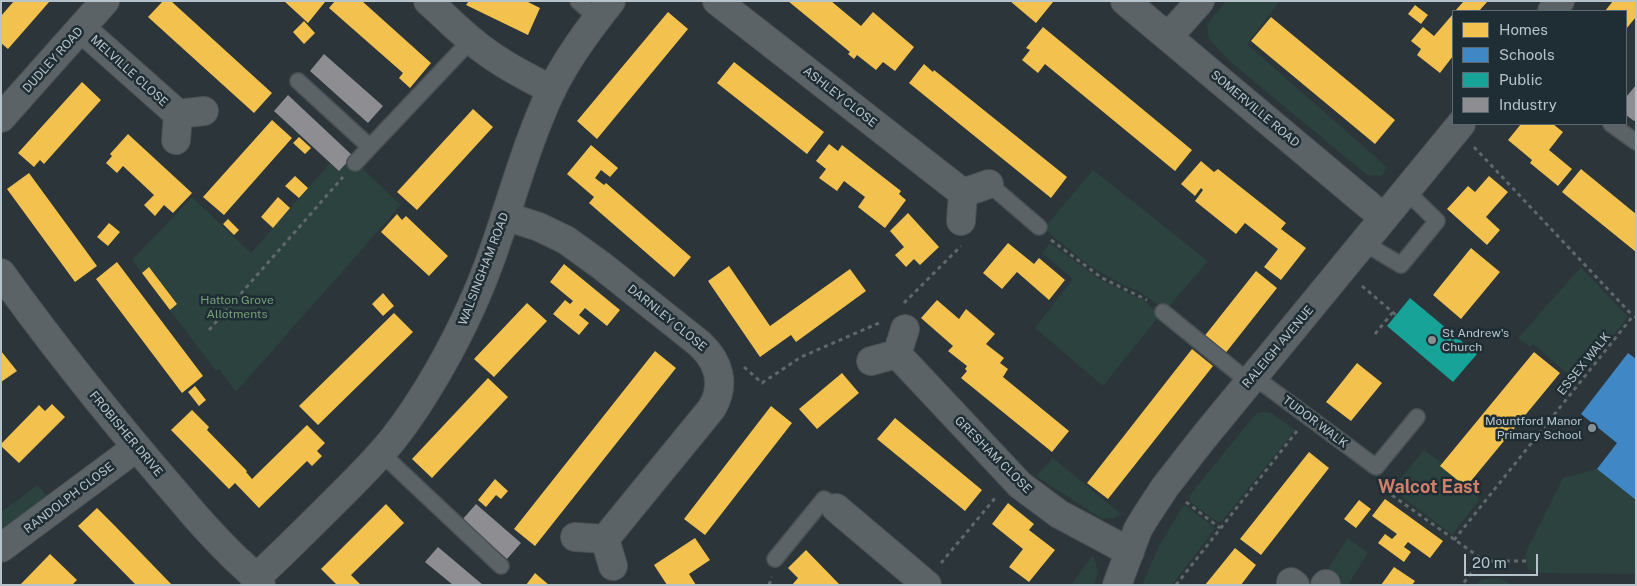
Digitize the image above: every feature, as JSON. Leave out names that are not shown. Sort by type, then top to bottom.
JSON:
[{"type":"street","name":"DUDLEY ROAD","points":[[1,118],[105,1]]},
{"type":"street","points":[[428,1],[471,40],[502,63],[552,90]]},
{"type":"street","name":"ASHLEY CLOSE","points":[[717,1],[963,193]]},
{"type":"street","name":"SOMERVILLE ROAD","points":[[1125,1],[1384,218]]},
{"type":"street","points":[[1168,37],[1200,1]]},
{"type":"street","name":"WALSINGHAM ROAD","points":[[258,581],[381,453],[420,399],[462,328],[484,276],[538,122],[552,90],[595,7]]},
{"type":"street","name":"MELVILLE CLOSE","points":[[81,28],[186,122]]},
{"type":"street","name":"RALEIGH AVENUE","points":[[1117,585],[1142,523],[1166,487],[1251,379],[1458,127]]},
{"type":"street","points":[[962,232],[963,193],[989,184]]},
{"type":"street","name":"DARNLEY CLOSE","points":[[505,216],[554,233],[583,252],[700,344],[708,351],[716,364],[719,377],[719,393],[712,408],[605,539]]},
{"type":"street","name":"FROBISHER DRIVE","points":[[1,274],[60,352],[137,447],[203,525],[258,581]]},
{"type":"street","points":[[871,361],[896,328]]},
{"type":"street","name":"GRESHAM CLOSE","points":[[896,328],[1012,478],[1033,496],[1059,514],[1130,552]]},
{"type":"street","name":"RANDOLPH CLOSE","points":[[1,548],[137,447]]},
{"type":"street","points":[[836,508],[926,584]]},
{"type":"street","points":[[575,537],[605,539],[614,566]]},
{"type":"lane","points":[[355,163],[471,40]]},
{"type":"lane","points":[[298,81],[370,147]]},
{"type":"lane","points":[[1612,125],[1636,142]]},
{"type":"lane","points":[[989,184],[1039,227]]},
{"type":"lane","points":[[1364,243],[1400,265],[1429,231],[1437,221],[1406,191]]},
{"type":"lane","name":"TUDOR WALK","points":[[1162,312],[1251,379],[1308,416],[1376,467]]},
{"type":"lane","points":[[1376,467],[1417,417]]},
{"type":"lane","points":[[381,453],[501,566]]},
{"type":"lane","points":[[774,559],[824,499],[836,508]]},
{"type":"path","name":"ESSEX WALK","points":[[1454,540],[1634,317],[1477,150],[1458,127]]},
{"type":"path","points":[[209,330],[355,163]]},
{"type":"path","points":[[1039,227],[1050,239],[1089,269],[1112,284],[1142,297],[1162,312]]},
{"type":"path","points":[[716,364],[728,353],[762,383],[801,357],[836,341],[876,325],[896,328],[962,232]]},
{"type":"path","points":[[1342,270],[1395,314],[1375,334]]},
{"type":"path","points":[[1176,585],[1308,416]]},
{"type":"path","points":[[1376,467],[1383,489],[1482,559],[1481,561]]},
{"type":"path","points":[[926,584],[1012,478]]},
{"type":"path","points":[[1166,487],[1220,528]]},
{"type":"path","points":[[1481,561],[1526,561]]},
{"type":"path","points":[[1462,585],[1481,561]]},
{"type":"green space","points":[[1226,1],[1280,1],[1247,44],[1387,167],[1382,176],[1367,175],[1232,63],[1209,39],[1207,24]]},
{"type":"green space","name":"Hatton Grove Allotments","points":[[351,158],[401,205],[236,392],[219,369],[216,371],[132,260],[192,197],[251,253],[330,163],[339,171]]},
{"type":"green space","points":[[1093,170],[1208,261],[1165,311],[1138,291],[1121,284],[1090,266],[1047,231],[1045,227]]},
{"type":"green space","points":[[1050,243],[1099,279],[1145,301],[1160,315],[1103,386],[1035,328],[1073,279],[1042,253]]},
{"type":"green space","points":[[1581,267],[1628,317],[1576,381],[1533,344],[1530,347],[1518,338]]},
{"type":"green space","points":[[1264,412],[1271,413],[1295,430],[1222,521],[1217,522],[1190,502],[1189,496],[1254,416]]},
{"type":"green space","points":[[1424,450],[1442,463],[1441,466],[1480,499],[1452,535],[1392,489]]},
{"type":"green space","points":[[1053,458],[1121,514],[1114,518],[1102,519],[1036,476]]},
{"type":"green space","points":[[1597,469],[1636,500],[1636,574],[1540,573],[1528,569],[1525,554],[1563,478]]},
{"type":"green space","points":[[38,485],[46,495],[46,498],[1,535],[1,512]]},
{"type":"green space","points":[[1183,506],[1186,506],[1213,526],[1214,530],[1172,585],[1142,585],[1159,546]]},
{"type":"green space","points":[[1348,538],[1368,553],[1348,585],[1338,585],[1341,577],[1327,570]]},
{"type":"green space","points":[[1093,555],[1098,571],[1094,585],[1071,585]]},
{"type":"green space","points":[[1498,578],[1513,585],[1475,585],[1482,579]]},
{"type":"building: Homes","points":[[14,1],[50,1],[8,49],[1,43],[1,16]]},
{"type":"building: Homes","points":[[163,1],[171,1],[272,93],[254,113],[148,17]]},
{"type":"building: Homes","points":[[284,1],[324,1],[325,2],[308,23]]},
{"type":"building: Homes","points":[[335,1],[362,1],[431,63],[410,88],[399,78],[403,73],[329,8]]},
{"type":"building: Homes","points":[[469,1],[526,1],[540,8],[528,35],[466,5]]},
{"type":"building: Homes","points":[[788,1],[831,1],[861,26],[873,12],[914,47],[895,71],[883,62],[876,70],[857,55],[854,59],[848,54],[850,52]]},
{"type":"building: Homes","points":[[1010,1],[1052,1],[1053,2],[1036,23]]},
{"type":"building: Homes","points":[[1464,1],[1488,1],[1480,10],[1456,10]]},
{"type":"building: Homes","points":[[1613,1],[1636,1],[1636,17],[1627,28],[1627,10],[1606,10]]},
{"type":"building: Homes","points":[[1415,5],[1428,15],[1421,24],[1408,14]]},
{"type":"building: Homes","points":[[668,12],[688,29],[597,139],[577,121]]},
{"type":"building: Homes","points":[[1452,15],[1452,57],[1440,73],[1417,55],[1421,49],[1411,41],[1423,27],[1434,36]]},
{"type":"building: Homes","points":[[1271,17],[1395,120],[1375,144],[1251,41]]},
{"type":"building: Homes","points":[[304,21],[315,33],[304,44],[293,32]]},
{"type":"building: Homes","points":[[1043,27],[1192,150],[1175,171],[1045,64],[1038,73],[1022,60],[1030,50],[1026,48]]},
{"type":"building: Homes","points":[[734,62],[824,132],[807,154],[717,83]]},
{"type":"building: Homes","points":[[924,64],[1067,177],[1051,198],[909,83]]},
{"type":"building: Homes","points":[[82,82],[101,100],[44,164],[40,160],[34,167],[18,153]]},
{"type":"building: Homes","points":[[473,109],[493,127],[417,210],[397,192]]},
{"type":"building: Homes","points":[[272,120],[292,138],[224,215],[203,197]]},
{"type":"building: Homes","points":[[1520,125],[1554,125],[1563,132],[1549,150],[1572,169],[1558,186],[1530,163],[1532,160],[1508,140]]},
{"type":"building: Homes","points":[[128,134],[192,193],[173,213],[164,205],[155,216],[144,205],[154,195],[123,166],[117,173],[106,163],[112,156],[110,154]]},
{"type":"building: Homes","points":[[299,137],[311,148],[305,154],[293,143]]},
{"type":"building: Homes","points":[[829,144],[838,151],[842,145],[901,191],[899,194],[906,200],[885,228],[858,207],[865,197],[844,181],[837,191],[819,178],[826,169],[816,161]]},
{"type":"building: Homes","points":[[591,145],[618,168],[610,177],[601,170],[595,178],[604,185],[606,183],[691,257],[674,277],[589,203],[594,197],[567,174]]},
{"type":"building: Homes","points":[[1201,161],[1214,172],[1218,169],[1286,223],[1281,229],[1306,248],[1281,280],[1264,267],[1278,249],[1245,223],[1236,234],[1195,201],[1203,190],[1201,188],[1195,196],[1181,184]]},
{"type":"building: Homes","points":[[1581,169],[1636,214],[1636,252],[1562,192]]},
{"type":"building: Homes","points":[[29,173],[97,266],[75,282],[7,189]]},
{"type":"building: Homes","points":[[295,176],[308,188],[299,198],[285,186]]},
{"type":"building: Homes","points":[[1489,176],[1508,192],[1486,217],[1500,230],[1487,245],[1447,209],[1468,186],[1475,192]]},
{"type":"building: Homes","points":[[278,197],[290,208],[273,228],[261,217]]},
{"type":"building: Homes","points":[[908,213],[939,247],[920,265],[914,259],[906,267],[895,255],[904,247],[890,231]]},
{"type":"building: Homes","points":[[397,214],[402,220],[406,216],[448,256],[429,276],[381,232]]},
{"type":"building: Homes","points":[[228,219],[239,230],[234,235],[223,224]]},
{"type":"building: Homes","points":[[109,223],[120,232],[108,246],[97,237]]},
{"type":"building: Homes","points":[[1008,243],[1034,264],[1039,258],[1065,280],[1049,300],[1017,272],[1002,289],[983,273]]},
{"type":"building: Homes","points":[[1471,248],[1500,272],[1461,319],[1433,295]]},
{"type":"building: Homes","points":[[117,262],[203,376],[182,393],[96,279]]},
{"type":"building: Homes","points":[[564,264],[620,310],[607,326],[585,308],[579,315],[589,323],[579,335],[553,314],[565,300],[570,304],[573,301],[550,282]]},
{"type":"building: Homes","points":[[729,266],[770,326],[850,269],[866,291],[796,342],[791,335],[760,357],[708,281]]},
{"type":"building: Homes","points":[[149,267],[177,304],[170,310],[142,273]]},
{"type":"building: Homes","points":[[1256,271],[1277,288],[1224,355],[1203,338]]},
{"type":"building: Homes","points":[[383,293],[394,306],[383,316],[372,304]]},
{"type":"building: Homes","points":[[937,300],[959,319],[966,309],[995,334],[986,344],[1004,358],[1000,363],[1008,369],[1003,377],[1069,431],[1052,452],[961,378],[967,371],[965,369],[967,366],[948,351],[953,346],[921,318]]},
{"type":"building: Homes","points":[[527,303],[547,321],[494,377],[474,359]]},
{"type":"building: Homes","points":[[394,313],[413,332],[318,425],[299,406]]},
{"type":"building: Homes","points":[[1192,349],[1213,366],[1108,499],[1087,483]]},
{"type":"building: Homes","points":[[1,351],[17,371],[1,382]]},
{"type":"building: Homes","points":[[655,351],[676,368],[535,546],[514,529]]},
{"type":"building: Homes","points":[[1534,352],[1560,373],[1466,487],[1440,466]]},
{"type":"building: Homes","points":[[1357,363],[1382,383],[1351,421],[1326,402]]},
{"type":"building: Homes","points":[[842,373],[859,393],[817,429],[799,409]]},
{"type":"building: Homes","points":[[488,378],[508,397],[432,478],[412,459]]},
{"type":"building: Homes","points":[[195,386],[206,400],[199,406],[188,392]]},
{"type":"building: Homes","points":[[52,404],[65,417],[19,463],[1,444],[39,405],[45,411]]},
{"type":"building: Homes","points":[[771,406],[792,423],[705,535],[684,519]]},
{"type":"building: Homes","points":[[192,410],[209,427],[207,430],[247,471],[252,479],[307,425],[325,443],[317,451],[322,456],[312,466],[307,461],[259,508],[235,483],[229,489],[171,430]]},
{"type":"building: Homes","points":[[895,418],[982,490],[965,511],[877,439]]},
{"type":"building: Homes","points":[[1309,452],[1329,468],[1261,555],[1240,539]]},
{"type":"building: Homes","points":[[495,479],[508,491],[501,499],[496,495],[486,507],[478,500]]},
{"type":"building: Homes","points":[[1385,499],[1443,541],[1430,558],[1408,542],[1404,547],[1411,552],[1404,562],[1378,543],[1385,534],[1392,539],[1397,534],[1372,516]]},
{"type":"building: Homes","points":[[1359,500],[1371,509],[1356,528],[1344,519]]},
{"type":"building: Homes","points":[[1008,503],[1034,524],[1029,530],[1055,550],[1029,582],[1009,567],[1023,549],[992,524]]},
{"type":"building: Homes","points":[[386,504],[404,523],[351,575],[361,585],[337,585],[321,569]]},
{"type":"building: Homes","points":[[97,508],[172,585],[136,585],[78,526]]},
{"type":"building: Homes","points":[[695,538],[710,560],[689,574],[696,585],[667,585],[654,565]]},
{"type":"building: Homes","points":[[1235,548],[1256,565],[1241,585],[1205,585]]},
{"type":"building: Homes","points":[[806,550],[840,585],[792,585],[798,578],[788,568]]},
{"type":"building: Homes","points":[[50,554],[77,580],[72,585],[20,585]]},
{"type":"building: Homes","points":[[1394,567],[1415,581],[1412,585],[1381,585]]},
{"type":"building: Homes","points":[[535,573],[549,585],[526,585]]},
{"type":"building: Schools","points":[[1628,353],[1636,359],[1636,500],[1597,469],[1617,443],[1581,414]]},
{"type":"building: Public","name":"St Andrew's Church","points":[[1410,298],[1477,354],[1453,382],[1387,326]]},
{"type":"building: Industry","points":[[324,54],[383,106],[368,123],[310,71]]},
{"type":"building: Industry","points":[[1636,85],[1636,119],[1634,121],[1627,116],[1627,96]]},
{"type":"building: Industry","points":[[288,95],[353,156],[339,171],[274,111]]},
{"type":"building: Industry","points":[[476,504],[521,543],[507,559],[462,520]]},
{"type":"building: Industry","points":[[438,547],[483,585],[453,585],[425,562]]},
{"type":"place","name":"St Andrew's Church","points":[[1432,340]]},
{"type":"place","name":"Mountford Manor Primary School","points":[[1592,428]]},
{"type":"district","name":"Walcot East","points":[[1429,487]]}]
